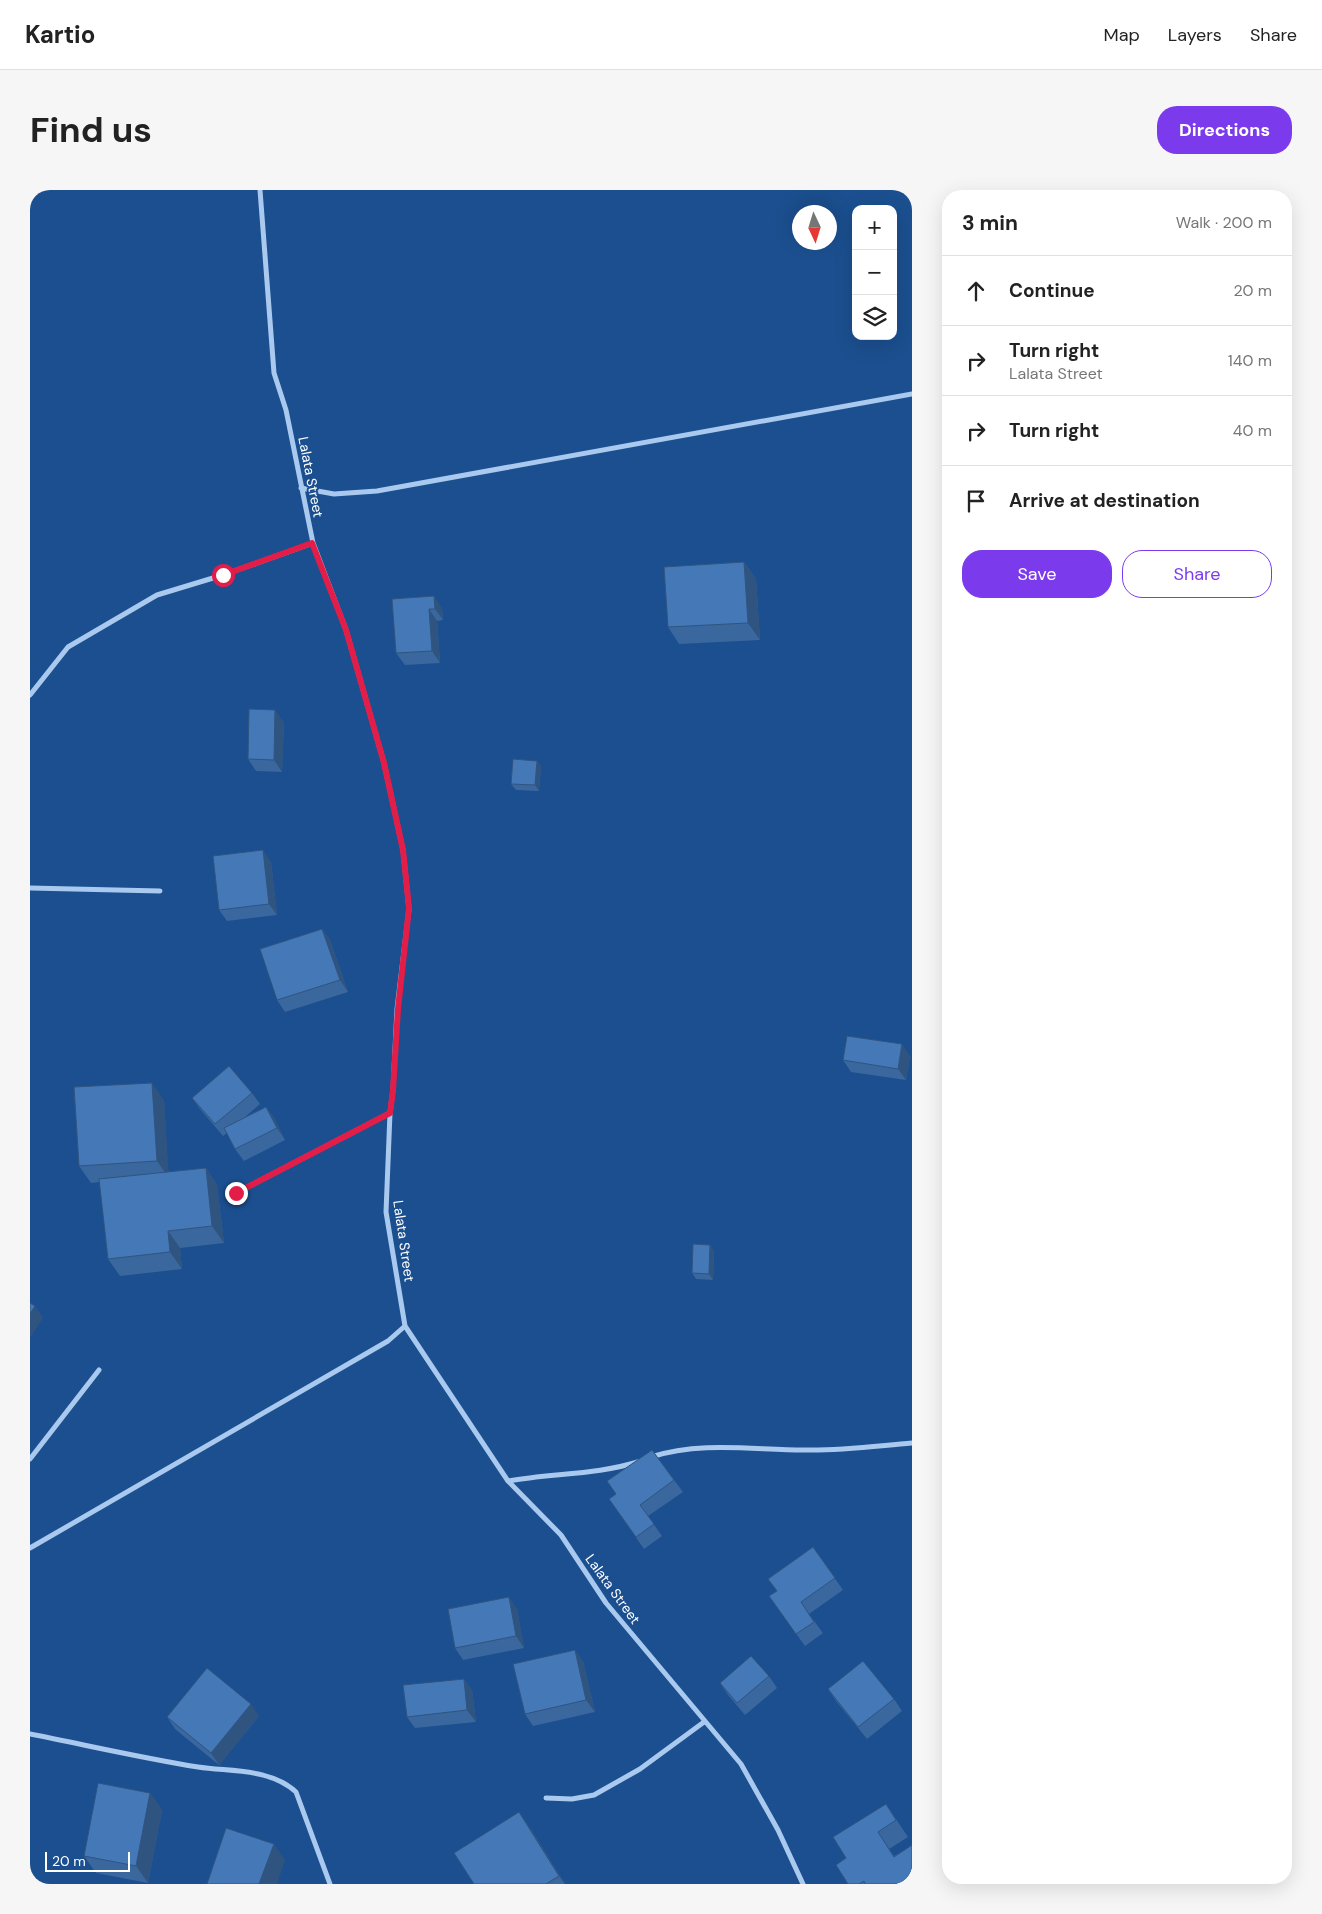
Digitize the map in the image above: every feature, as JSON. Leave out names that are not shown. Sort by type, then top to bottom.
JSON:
[{"type":"street","name":"Lalata Street","points":[[260,190],[274,373],[286,410],[312,543],[346,630],[384,763],[403,850],[409,908],[398,1009],[390,1113],[386,1212],[405,1326],[508,1481],[561,1535],[606,1603],[741,1764],[778,1830],[803,1884]]},
{"type":"street","points":[[301,488],[334,494],[377,491],[912,394]]},
{"type":"street","points":[[30,695],[68,647],[157,595],[223,575],[312,543]]},
{"type":"street","points":[[30,888],[160,891]]},
{"type":"street","points":[[236,1193],[390,1113]]},
{"type":"street","points":[[30,1548],[388,1341],[405,1326]]},
{"type":"street","points":[[30,1459],[99,1370]]},
{"type":"street","points":[[508,1481],[543,1475],[585,1474],[626,1466],[684,1449],[747,1447],[804,1450],[912,1443]]},
{"type":"street","points":[[546,1798],[572,1799],[594,1794],[640,1769],[704,1722]]},
{"type":"street","points":[[30,1734],[199,1767],[253,1773],[286,1782],[296,1792],[330,1884]]},
{"type":"building","points":[[744,562],[748,623],[668,627],[664,567]]},
{"type":"building","points":[[434,596],[435,609],[429,609],[432,651],[396,653],[392,599]]},
{"type":"building","points":[[249,709],[275,710],[274,760],[248,759]]},
{"type":"building","points":[[513,759],[537,761],[535,785],[511,784]]},
{"type":"building","points":[[263,850],[269,904],[219,910],[213,856]]},
{"type":"building","points":[[322,929],[340,980],[277,1000],[260,949]]},
{"type":"building","points":[[847,1036],[902,1044],[898,1069],[843,1060]]},
{"type":"building","points":[[229,1066],[252,1093],[215,1124],[192,1098]]},
{"type":"building","points":[[152,1083],[157,1161],[79,1166],[74,1087]]},
{"type":"building","points":[[266,1107],[277,1128],[235,1149],[224,1128]]},
{"type":"building","points":[[206,1168],[212,1226],[168,1231],[170,1252],[108,1259],[99,1179]]},
{"type":"building","points":[[693,1244],[710,1245],[709,1274],[692,1273]]},
{"type":"building","points":[[30,1303],[35,1306],[30,1314]]},
{"type":"building","points":[[652,1450],[674,1480],[640,1505],[654,1524],[636,1537],[609,1499],[616,1494],[607,1481]]},
{"type":"building","points":[[813,1547],[835,1578],[801,1602],[814,1622],[796,1634],[769,1596],[777,1591],[768,1579]]},
{"type":"building","points":[[509,1597],[516,1636],[455,1648],[448,1609]]},
{"type":"building","points":[[575,1650],[586,1700],[525,1714],[513,1664]]},
{"type":"building","points":[[751,1656],[769,1676],[737,1703],[720,1683]]},
{"type":"building","points":[[863,1661],[894,1699],[858,1727],[828,1689]]},
{"type":"building","points":[[207,1668],[251,1704],[211,1753],[167,1717]]},
{"type":"building","points":[[464,1679],[467,1710],[407,1717],[403,1685]]},
{"type":"building","points":[[98,1783],[150,1793],[136,1866],[84,1856]]},
{"type":"building","points":[[886,1804],[896,1820],[878,1832],[894,1857],[912,1845],[912,1877],[900,1884],[865,1884],[864,1881],[859,1884],[848,1884],[836,1865],[846,1858],[833,1837]]},
{"type":"building","points":[[519,1812],[559,1876],[546,1884],[474,1884],[454,1853]]},
{"type":"building","points":[[226,1828],[274,1844],[259,1884],[207,1884]]},
{"type":"route","points":[[223,575],[312,543],[346,630],[384,763],[403,850],[409,908],[398,1009],[390,1113],[236,1193]]}]
